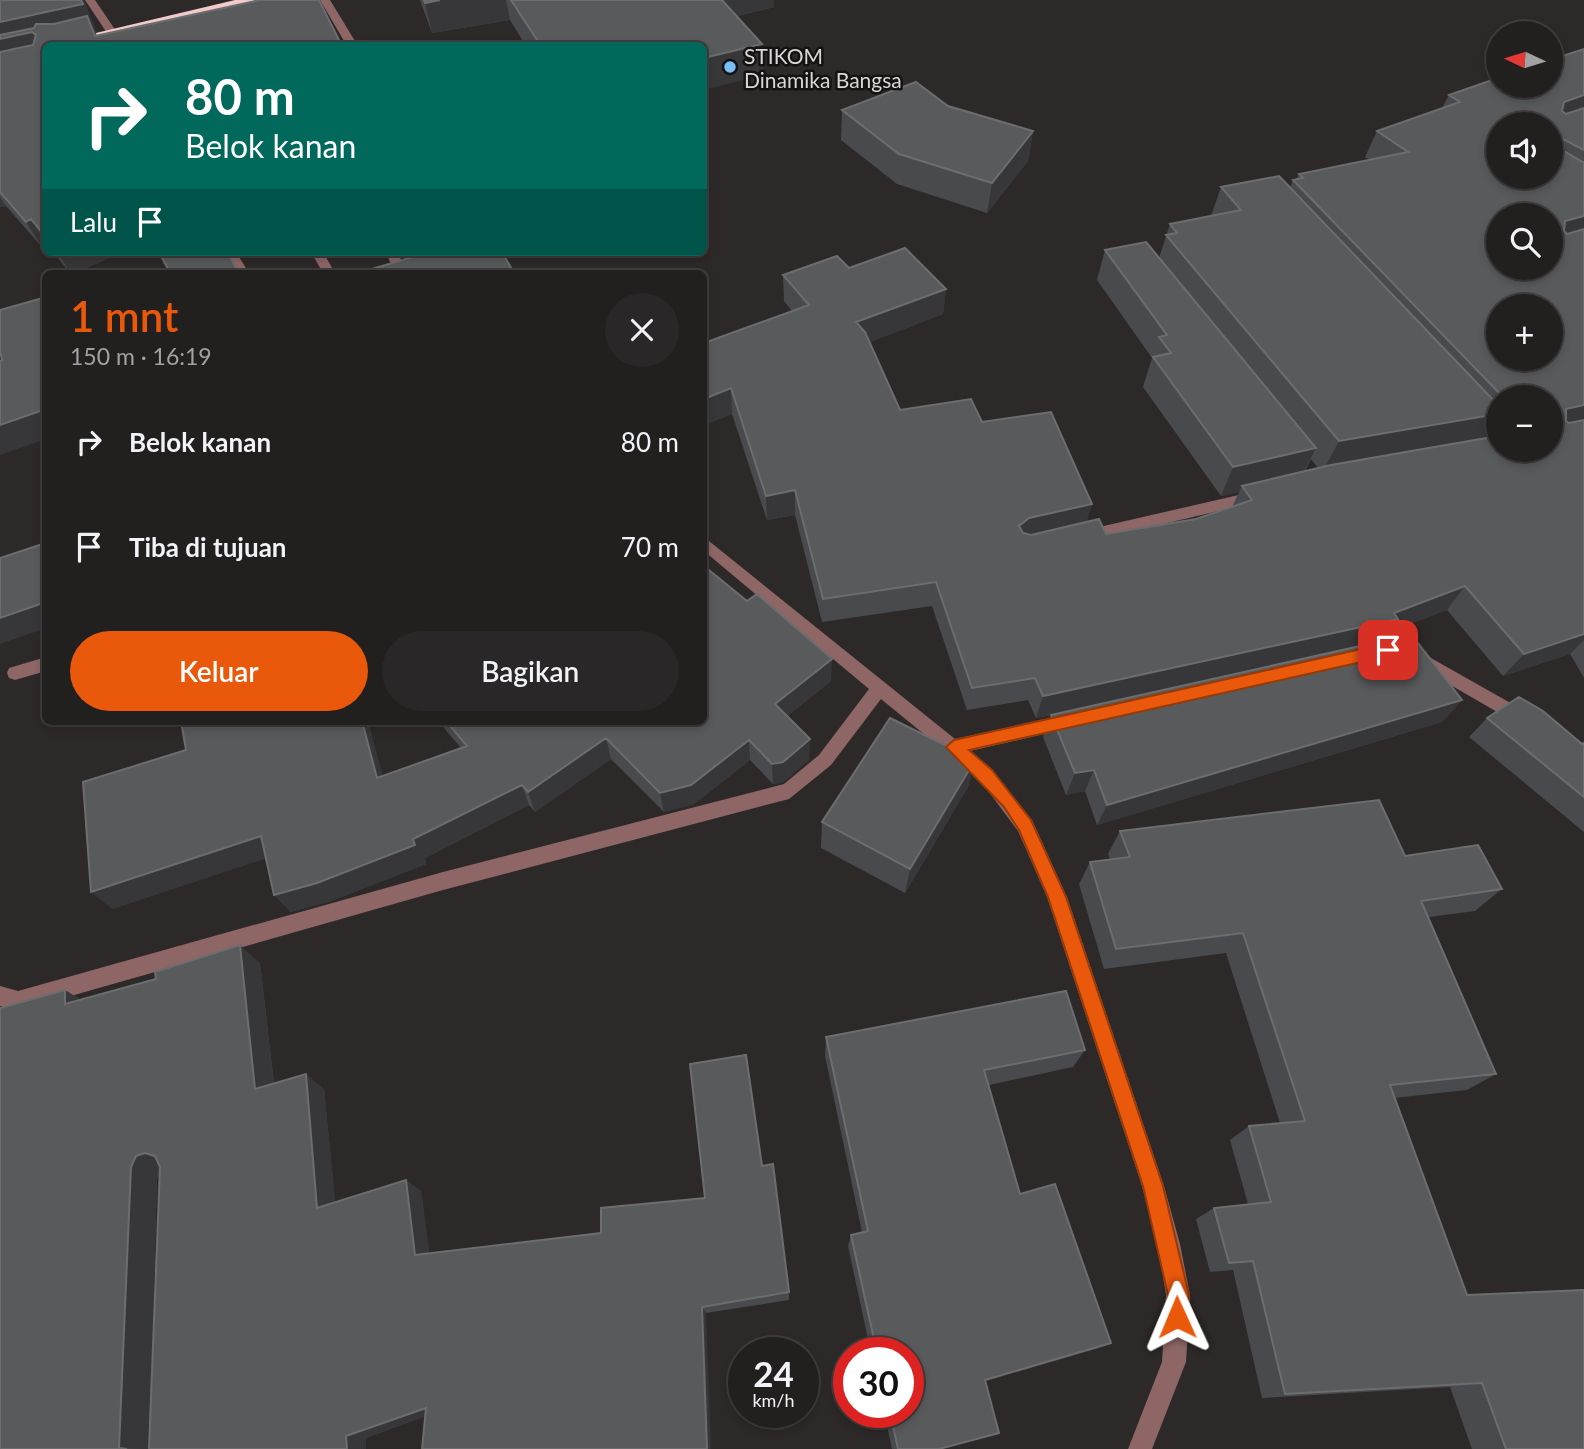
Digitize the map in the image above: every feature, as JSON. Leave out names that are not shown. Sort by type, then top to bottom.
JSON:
[{"type":"highway","points":[[64,42],[251,0]]},
{"type":"street","points":[[90,0],[111,31]]},
{"type":"street","points":[[325,0],[351,42]]},
{"type":"street","points":[[1064,542],[1278,492]]},
{"type":"street","points":[[707,546],[879,690],[986,775],[1010,802],[1025,826],[1057,897],[1153,1186],[1166,1233],[1178,1295],[1174,1362],[1140,1449]]},
{"type":"street","points":[[1397,651],[1423,659],[1538,727]]},
{"type":"street","points":[[15,673],[42,665]]},
{"type":"street","points":[[0,996],[18,1001],[443,881],[789,791],[810,776],[825,760],[879,690]]},
{"type":"street","points":[[954,747],[1090,717]]},
{"type":"building","points":[[0,0],[81,0],[83,4],[0,22]]},
{"type":"building","points":[[260,0],[319,0],[340,42],[42,42],[42,232],[31,219],[26,222],[0,192],[0,52],[33,45],[36,35],[32,32],[0,39],[0,35],[34,28],[36,24],[54,24],[87,16],[95,36]]},
{"type":"building","points":[[511,0],[722,0],[762,44],[707,57],[707,42],[538,42]]},
{"type":"building","points":[[1584,49],[1584,95],[1564,102],[1562,111],[1566,114],[1584,108],[1584,150],[1563,139],[1564,151],[1584,163],[1584,216],[1565,221],[1564,231],[1567,234],[1584,229],[1584,405],[1566,409],[1566,421],[1569,423],[1584,420],[1584,634],[1524,654],[1465,586],[1394,613],[1398,619],[1043,696],[1035,678],[972,688],[936,582],[823,599],[795,490],[766,496],[731,388],[707,398],[707,342],[809,305],[783,275],[837,256],[849,268],[905,248],[946,289],[856,322],[865,332],[900,410],[971,399],[982,422],[1051,412],[1092,504],[1029,518],[1019,526],[1023,533],[1031,535],[1099,519],[1106,534],[1196,519],[1252,500],[1242,486],[1331,465],[1486,438],[1486,462],[1563,462],[1563,385],[1491,385],[1293,180],[1303,178],[1299,174],[1408,152],[1377,131],[1460,102],[1449,95],[1486,82],[1486,98],[1563,98],[1563,56]]},
{"type":"building","points":[[916,82],[948,106],[1033,131],[992,183],[899,154],[842,110]]},
{"type":"building","points":[[1279,176],[1486,392],[1486,416],[1339,441],[1166,235],[1177,233],[1170,224],[1241,210],[1221,187]]},
{"type":"building","points":[[1146,242],[1316,448],[1233,467],[1153,357],[1171,353],[1159,337],[1167,335],[1105,250]]},
{"type":"building","points":[[161,256],[229,256],[237,270],[168,270]]},
{"type":"building","points":[[416,256],[504,256],[512,270],[368,270]]},
{"type":"building","points":[[42,298],[42,410],[0,425],[2,360],[0,310]]},
{"type":"building","points":[[42,544],[42,603],[0,618],[0,558]]},
{"type":"building","points":[[707,568],[747,601],[757,594],[832,659],[775,704],[810,739],[783,762],[772,764],[749,740],[691,785],[660,793],[606,738],[528,792],[522,785],[413,839],[415,845],[317,883],[274,895],[261,836],[91,892],[83,782],[186,750],[182,725],[363,725],[377,778],[467,746],[449,725],[707,725]]},
{"type":"building","points":[[1405,636],[1414,638],[1462,700],[1107,805],[1094,770],[1075,773],[1051,715]]},
{"type":"building","points":[[1519,697],[1543,711],[1584,743],[1584,797],[1487,718]]},
{"type":"building","points":[[890,718],[975,760],[910,869],[822,822]]},
{"type":"building","points":[[1379,800],[1405,856],[1478,845],[1502,889],[1421,901],[1496,1074],[1390,1085],[1467,1295],[1584,1290],[1584,1449],[1506,1449],[1482,1383],[1285,1394],[1253,1261],[1229,1263],[1214,1208],[1271,1202],[1249,1126],[1305,1121],[1243,933],[1116,949],[1090,862],[1130,857],[1120,831]]},
{"type":"building","points":[[240,945],[255,1089],[306,1074],[317,1208],[406,1180],[415,1255],[601,1233],[601,1208],[705,1198],[690,1064],[746,1055],[762,1166],[773,1164],[789,1292],[702,1307],[707,1449],[422,1449],[426,1408],[346,1436],[347,1449],[149,1449],[160,1167],[155,1156],[145,1153],[136,1156],[131,1167],[119,1448],[127,1449],[0,1449],[0,1008],[65,990],[65,1004],[156,979],[155,972]]},
{"type":"building","points":[[1066,991],[1085,1050],[984,1070],[1020,1194],[1055,1184],[1111,1343],[985,1380],[999,1433],[939,1449],[898,1449],[893,1428],[924,1428],[924,1337],[873,1337],[851,1235],[868,1231],[826,1037]]},
{"type":"place","name":"STIKOM Dinamika Bangsa","points":[[730,67]]},
{"type":"route","points":[[1177,1317],[1178,1295],[1169,1244],[1153,1186],[1057,897],[1025,826],[1010,802],[986,775],[954,747],[1388,650]]}]
